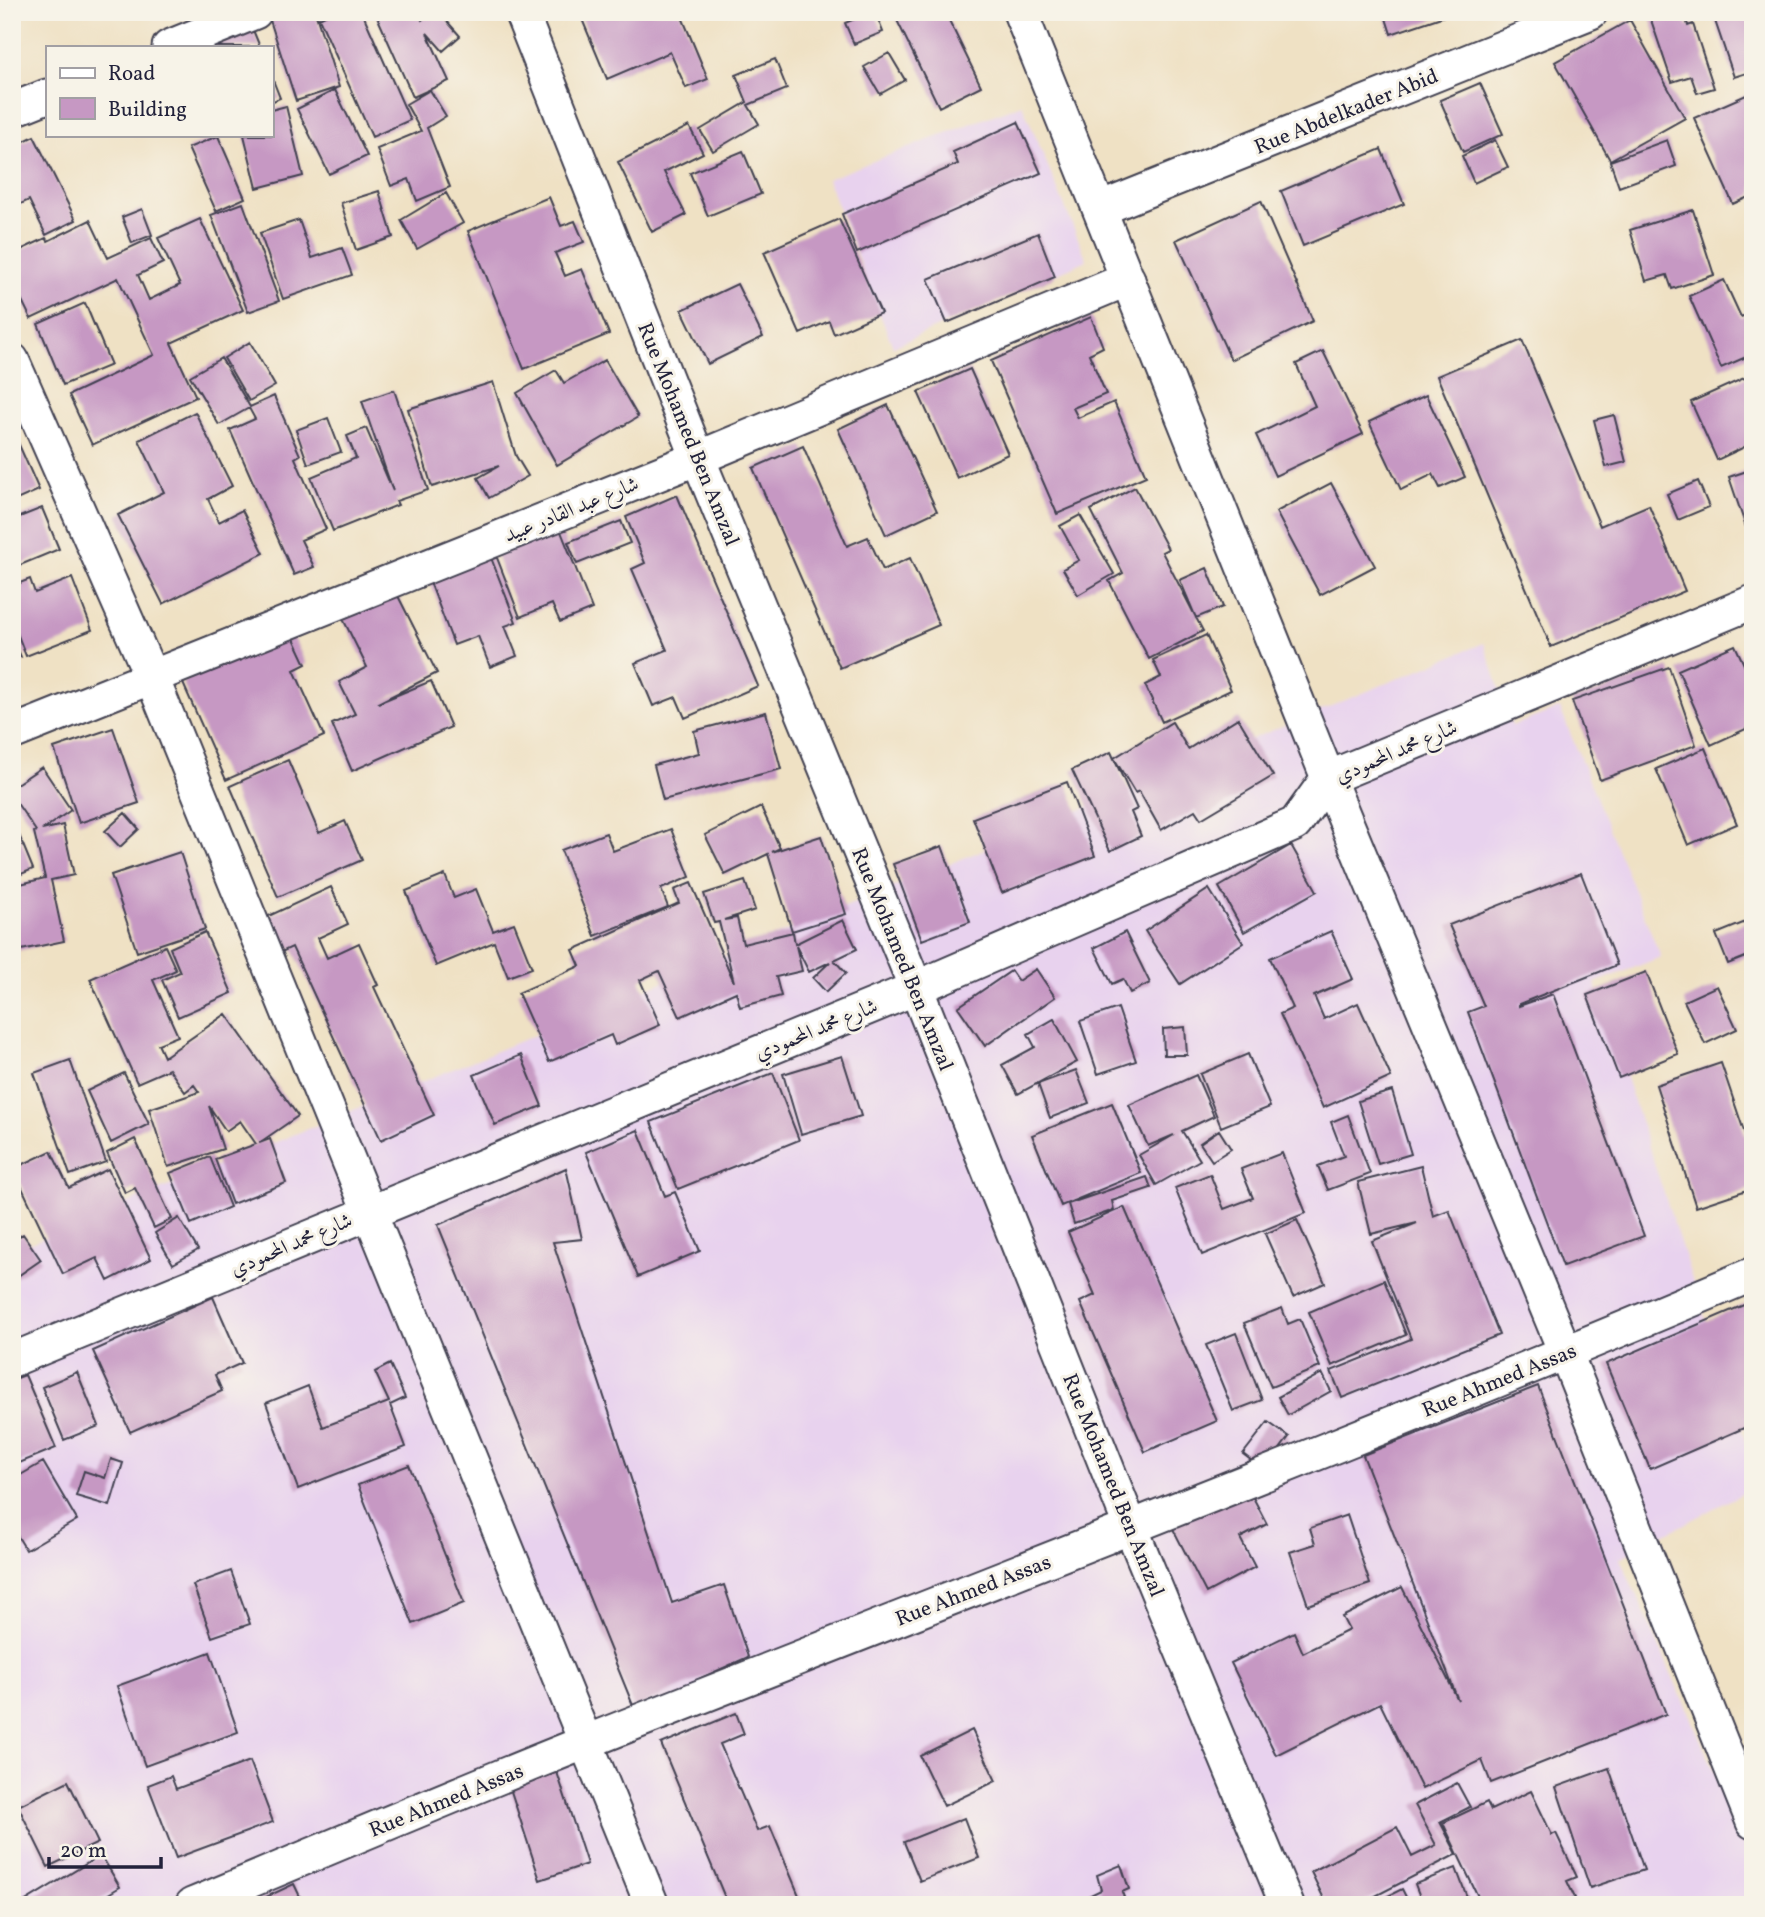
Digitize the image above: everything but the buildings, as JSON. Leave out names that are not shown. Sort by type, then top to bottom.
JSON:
[{"type":"street","points":[[171,46],[255,12]]},
{"type":"street","name":"Rue Mohamed Ben Amzal","points":[[521,12],[698,458],[916,988],[1131,1528],[1287,1905]]},
{"type":"street","points":[[1020,12],[1328,778],[1566,1354],[1753,1822]]},
{"type":"street","name":"Rue Abdelkader Abid","points":[[1100,209],[1591,12]]},
{"type":"street","points":[[12,110],[46,96]]},
{"type":"street","name":"شارع عبد القادر عبيد","points":[[12,733],[698,458],[1128,279]]},
{"type":"street","points":[[12,360],[152,678],[652,1905]]},
{"type":"street","name":"شارع محمد المحمودي","points":[[12,1360],[916,988],[1295,824],[1328,778],[1753,603]]},
{"type":"street","name":"Rue Ahmed Assas","points":[[192,1905],[586,1742],[1566,1354],[1753,1274]]},
{"type":"shaded area","points":[[1022,104],[1087,260],[893,347],[827,179]]},
{"type":"shaded area","points":[[1484,643],[1512,726],[1560,708],[1661,957],[1595,983],[1753,1465],[1753,1488],[1620,1558],[1753,1858],[1753,1905],[12,1905],[12,1251]]}]
